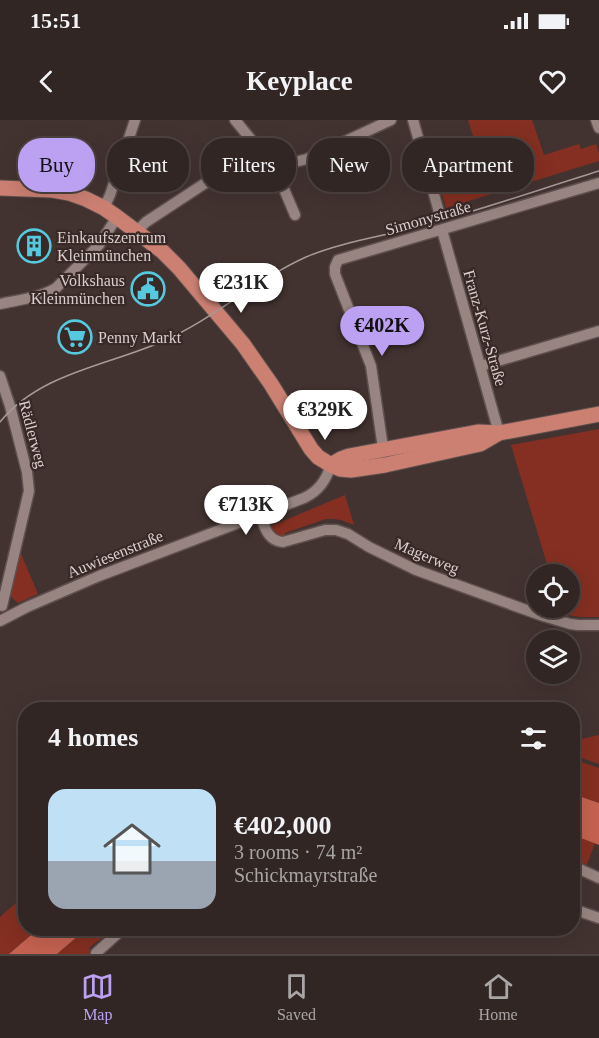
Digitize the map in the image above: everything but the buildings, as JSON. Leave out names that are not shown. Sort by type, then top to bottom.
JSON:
[{"type":"main road","points":[[0,188],[52,190],[86,199],[104,208],[137,231],[170,258],[235,333],[271,384],[311,449],[318,457],[331,465],[351,471],[385,465],[480,444],[499,433]]},
{"type":"main road","points":[[331,465],[349,456],[478,432],[499,433],[599,414]]},
{"type":"street","points":[[104,208],[135,120]]},
{"type":"street","points":[[235,120],[250,138]]},
{"type":"street","points":[[296,161],[307,159],[391,120]]},
{"type":"street","points":[[413,120],[439,212]]},
{"type":"street","points":[[596,120],[599,128]]},
{"type":"street","name":"Simonystraße","points":[[382,451],[373,375],[335,274],[336,263],[342,258],[599,183]]},
{"type":"street","points":[[137,231],[146,222],[201,186]]},
{"type":"street","points":[[286,192],[296,215]]},
{"type":"street","points":[[0,304],[40,295],[56,288],[99,245],[117,217]]},
{"type":"street","name":"Franz-Kurz-Straße","points":[[442,230],[499,433]]},
{"type":"street","points":[[481,366],[599,331]]},
{"type":"street","name":"Rädlerweg","points":[[0,376],[27,472],[29,491],[1,605]]},
{"type":"street","name":"Auwiesenstraße","points":[[4,619],[56,594],[127,565],[309,495],[323,483],[331,465]]},
{"type":"street","name":"Magerweg","points":[[260,515],[268,533],[278,542],[326,530],[336,530],[348,534],[405,566],[517,607],[570,624],[599,625]]},
{"type":"street","points":[[1,605],[4,619]]},
{"type":"street","points":[[580,869],[599,878]]},
{"type":"street","points":[[580,911],[599,918]]},
{"type":"street","points":[[96,953],[115,936]]},
{"type":"shaded area","points":[[468,120],[532,120],[544,155],[579,144],[581,149],[596,144],[599,161],[534,181],[534,138],[474,138]]},
{"type":"shaded area","points":[[441,192],[498,192],[446,208]]},
{"type":"shaded area","points":[[599,429],[599,617],[580,617],[580,564],[547,564],[511,445]]},
{"type":"shaded area","points":[[345,495],[354,525],[341,520],[326,519],[285,533],[284,537],[277,536],[271,530],[271,526]]},
{"type":"shaded area","points":[[19,549],[38,594],[18,603],[9,595]]},
{"type":"shaded area","points":[[599,735],[599,764],[580,757],[580,739]]},
{"type":"shaded area","points":[[580,761],[599,768],[599,803],[580,796]]},
{"type":"shaded area","points":[[580,796],[599,803],[599,845],[580,838]]},
{"type":"shaded area","points":[[580,838],[595,843],[586,867],[580,864]]},
{"type":"shaded area","points":[[18,901],[18,936],[30,936],[9,954],[0,954],[0,917]]},
{"type":"shaded area","points":[[30,936],[78,936],[57,954],[9,954]]},
{"type":"shaded area","points":[[78,936],[105,936],[90,947],[90,954],[57,954]]},
{"type":"tram line","points":[[0,422],[16,405],[54,381],[180,333],[287,266],[320,251],[447,219],[599,171]]},
{"type":"place","name":"Einkaufszentrum Kleinmünchen","points":[[34,246]]},
{"type":"place","name":"Volkshaus Kleinmünchen","points":[[148,289]]},
{"type":"place","name":"Penny Markt","points":[[75,337]]}]
